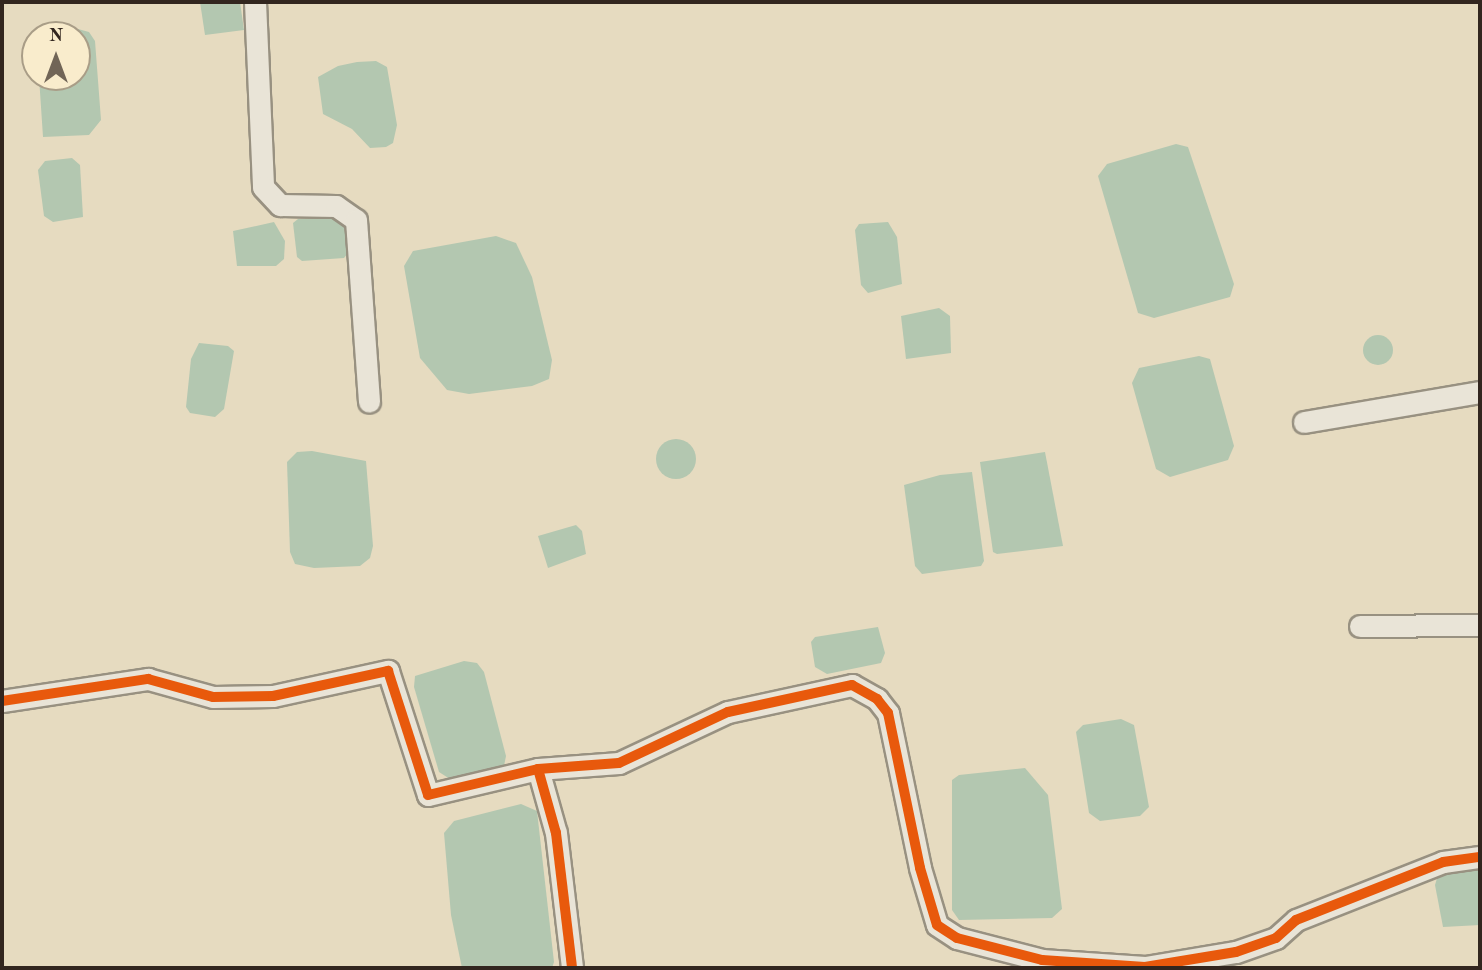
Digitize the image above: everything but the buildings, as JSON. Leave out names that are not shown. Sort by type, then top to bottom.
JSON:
[{"type":"street","points":[[254,2],[263,187],[280,205],[336,206],[356,220],[369,402]]},
{"type":"street","points":[[1304,422],[1480,392]]},
{"type":"street","points":[[1360,626],[1480,625]]},
{"type":"street","points":[[2,701],[149,679],[213,697],[273,696],[388,671],[428,795],[538,769],[619,763],[728,712],[852,685],[877,699],[888,713],[898,748],[920,868],[937,925],[957,938],[1016,961],[1123,967],[1189,962],[1276,937],[1296,920],[1443,862],[1480,857]]},
{"type":"street","points":[[538,769],[556,833],[572,968]]},
{"type":"shaded area","points":[[200,2],[240,2],[244,30],[205,35]]},
{"type":"shaded area","points":[[91,35],[95,41],[101,120],[89,135],[43,137],[40,91],[91,91]]},
{"type":"shaded area","points":[[376,61],[387,67],[397,125],[393,143],[386,147],[370,148],[352,129],[323,114],[318,77],[338,66]]},
{"type":"shaded area","points":[[1176,144],[1188,147],[1234,284],[1230,297],[1154,318],[1138,313],[1098,176],[1107,164]]},
{"type":"shaded area","points":[[72,158],[80,165],[83,217],[53,222],[44,216],[38,170],[45,161]]},
{"type":"shaded area","points":[[340,217],[347,221],[348,253],[344,258],[302,261],[297,257],[293,223],[298,219]]},
{"type":"shaded area","points":[[274,222],[285,241],[284,259],[276,266],[237,266],[233,231]]},
{"type":"shaded area","points":[[888,222],[897,237],[902,284],[868,293],[861,285],[855,230],[859,224]]},
{"type":"shaded area","points":[[496,236],[516,243],[532,277],[552,360],[549,379],[532,386],[469,394],[447,390],[420,358],[404,266],[413,251]]},
{"type":"shaded area","points":[[939,308],[950,316],[951,353],[906,359],[901,316]]},
{"type":"shaded area","points":[[1378,335],[1389,339],[1393,350],[1389,361],[1378,365],[1367,361],[1363,350],[1367,339]]},
{"type":"shaded area","points":[[199,343],[228,346],[234,351],[224,409],[215,417],[190,413],[186,407],[191,359]]},
{"type":"shaded area","points":[[1199,356],[1210,359],[1234,446],[1228,460],[1170,477],[1156,469],[1132,383],[1139,368]]},
{"type":"shaded area","points":[[676,439],[690,445],[696,459],[690,473],[676,479],[662,473],[656,459],[662,445]]},
{"type":"shaded area","points":[[312,451],[366,461],[373,546],[370,558],[360,566],[314,568],[295,564],[290,552],[287,462],[297,452]]},
{"type":"shaded area","points":[[1045,452],[1063,546],[997,554],[993,552],[980,462]]},
{"type":"shaded area","points":[[972,472],[984,561],[981,566],[922,574],[915,566],[904,485],[940,475]]},
{"type":"shaded area","points":[[576,525],[582,531],[586,554],[548,568],[538,536]]},
{"type":"shaded area","points":[[878,627],[885,653],[881,663],[827,674],[815,667],[811,642],[815,637]]},
{"type":"shaded area","points":[[464,661],[477,663],[484,672],[506,756],[504,766],[493,773],[453,781],[439,772],[414,687],[415,676]]},
{"type":"shaded area","points":[[1121,719],[1134,725],[1149,807],[1140,816],[1100,821],[1089,813],[1076,732],[1083,725]]},
{"type":"shaded area","points":[[1025,768],[1048,795],[1062,909],[1052,918],[959,920],[952,910],[952,780],[959,775]]},
{"type":"shaded area","points":[[521,804],[537,811],[554,962],[552,968],[462,968],[451,915],[444,833],[454,821]]},
{"type":"shaded area","points":[[1480,867],[1480,925],[1443,927],[1435,885],[1438,875]]},
{"type":"cycle path","points":[[2,701],[148,679],[213,697],[273,696],[388,671],[428,795],[538,769],[556,833],[572,968]]},
{"type":"cycle path","points":[[538,769],[619,763],[728,712],[852,685],[877,699],[888,713],[920,868],[937,925],[957,938],[1042,960],[1145,967],[1236,952],[1276,938],[1296,920],[1443,862],[1480,857]]}]
